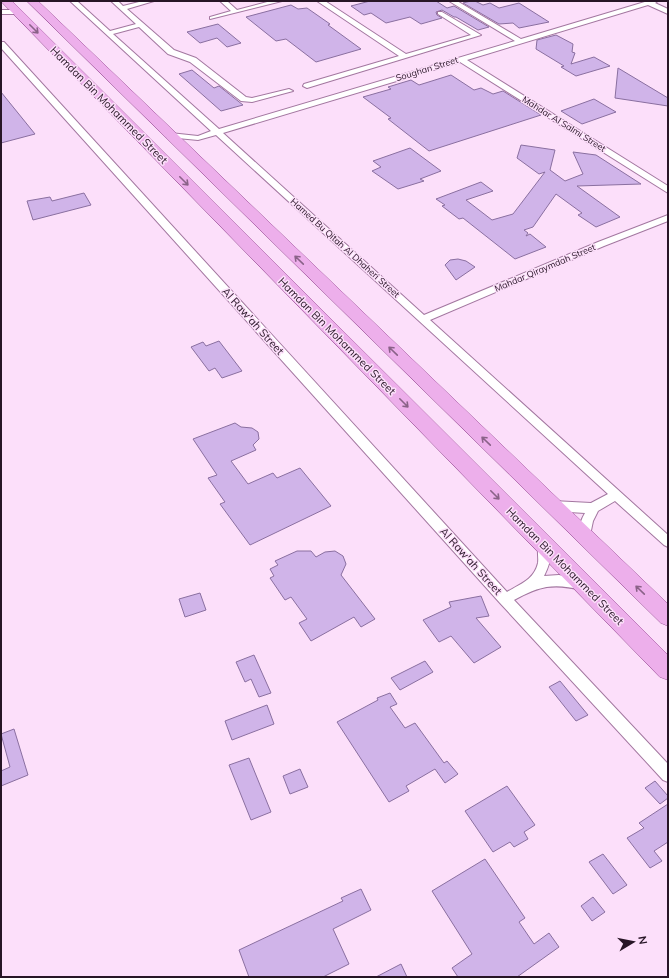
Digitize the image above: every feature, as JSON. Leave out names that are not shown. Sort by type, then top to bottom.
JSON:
[{"type":"main road","name":"Hamdan Bin Mohammed Street","points":[[32,1],[668,617]]},
{"type":"main road","name":"Hamdan Bin Mohammed Street","points":[[7,7],[586,586],[668,670]]},
{"type":"street","name":"Hamed Bu Qitah Al Dhaheri Street","points":[[73,1],[668,542]]},
{"type":"street","points":[[114,1],[171,52],[193,60],[246,100],[289,91]]},
{"type":"street","points":[[122,8],[152,1]]},
{"type":"street","points":[[222,1],[236,12]]},
{"type":"street","points":[[212,18],[279,1]]},
{"type":"street","points":[[320,1],[405,57]]},
{"type":"street","points":[[452,1],[520,41]]},
{"type":"street","name":"Soughan Street","points":[[170,135],[198,138],[652,2]]},
{"type":"street","points":[[652,2],[668,12]]},
{"type":"street","points":[[308,86],[477,35],[440,13]]},
{"type":"street","points":[[109,33],[141,25]]},
{"type":"street","name":"Al Raw'ah Street","points":[[1,44],[505,599],[668,774]]},
{"type":"street","name":"Mahdar Al Salmi Street","points":[[461,59],[668,190]]},
{"type":"street","points":[[187,151],[198,138]]},
{"type":"street","name":"Mahdar Qiraymdah Street","points":[[423,319],[601,244],[668,218]]},
{"type":"street","points":[[552,506],[594,508],[616,495]]},
{"type":"street","points":[[586,537],[587,521],[594,508]]},
{"type":"street","points":[[534,582],[544,564],[544,545]]},
{"type":"street","name":"Al Raw'ah Street","points":[[505,599],[534,582],[560,581],[586,586]]},
{"type":"building","points":[[370,1],[436,1],[447,8],[454,6],[489,27],[478,30],[442,10],[436,12],[437,15],[442,18],[421,24],[410,17],[386,23],[371,13],[364,15],[351,6]]},
{"type":"building","points":[[475,1],[483,5],[490,3],[499,8],[519,3],[549,22],[519,28],[513,23],[499,24],[463,3]]},
{"type":"building","points":[[291,5],[298,9],[307,8],[361,49],[316,62],[286,39],[276,41],[246,17]]},
{"type":"building","points":[[218,24],[241,43],[227,47],[217,38],[200,43],[187,32]]},
{"type":"building","points":[[556,35],[573,44],[572,52],[575,53],[571,64],[594,57],[610,66],[576,76],[561,67],[564,66],[536,49],[537,40]]},
{"type":"building","points":[[618,68],[668,98],[668,106],[615,98]]},
{"type":"building","points":[[192,70],[214,88],[219,86],[243,105],[221,111],[179,74]]},
{"type":"building","points":[[451,75],[474,90],[481,88],[493,94],[503,91],[541,115],[429,151],[388,119],[391,118],[363,97],[391,89],[388,87],[411,80],[419,85]]},
{"type":"building","points":[[1,92],[35,134],[1,143]]},
{"type":"building","points":[[594,99],[616,112],[582,124],[561,111]]},
{"type":"building","points":[[521,145],[555,150],[550,170],[565,181],[583,174],[573,152],[596,155],[641,184],[577,186],[620,217],[596,227],[578,215],[582,213],[556,194],[533,227],[524,230],[528,233],[526,236],[530,234],[546,247],[515,259],[463,218],[459,219],[442,206],[445,205],[436,199],[481,182],[493,191],[466,200],[492,220],[513,214],[545,172],[539,174],[517,158]]},
{"type":"building","points":[[410,148],[441,171],[420,179],[424,181],[398,189],[372,171],[381,167],[373,161]]},
{"type":"building","points":[[84,193],[91,205],[33,220],[27,201],[50,197],[52,201]]},
{"type":"building","points":[[458,259],[466,261],[475,267],[456,280],[445,265],[450,260]]},
{"type":"building","points":[[219,341],[242,371],[222,378],[215,368],[209,371],[191,347],[203,342],[206,346]]},
{"type":"building","points":[[235,423],[241,427],[252,428],[258,432],[259,439],[253,445],[256,450],[231,461],[248,484],[273,473],[277,478],[300,468],[331,506],[250,545],[220,504],[225,502],[208,478],[217,475],[193,439]]},
{"type":"building","points":[[297,551],[311,551],[316,557],[325,552],[335,551],[343,556],[346,564],[341,575],[375,619],[361,627],[354,617],[311,641],[299,623],[307,619],[291,597],[285,600],[270,578],[274,576],[270,569],[278,565],[275,561]]},
{"type":"building","points":[[200,593],[206,610],[185,617],[179,599]]},
{"type":"building","points":[[481,596],[489,616],[476,618],[501,647],[474,663],[451,636],[439,642],[423,620],[451,607],[449,602]]},
{"type":"building","points":[[254,655],[271,693],[259,697],[251,679],[245,682],[236,662]]},
{"type":"building","points":[[425,661],[433,672],[400,690],[391,678]]},
{"type":"building","points":[[560,681],[588,715],[576,721],[549,687]]},
{"type":"building","points":[[390,693],[397,704],[390,707],[405,728],[415,723],[444,763],[447,761],[458,774],[445,783],[435,769],[406,786],[409,791],[389,802],[337,722],[378,700],[377,698]]},
{"type":"building","points":[[267,705],[274,724],[232,740],[225,721]]},
{"type":"building","points":[[14,729],[28,775],[1,786],[1,771],[10,767],[1,734]]},
{"type":"building","points":[[249,758],[271,812],[251,820],[229,765]]},
{"type":"building","points":[[300,769],[308,787],[290,794],[283,776]]},
{"type":"building","points":[[655,781],[668,796],[668,798],[660,804],[645,788]]},
{"type":"building","points":[[507,786],[535,825],[524,832],[528,839],[514,847],[510,842],[493,852],[465,811]]},
{"type":"building","points":[[668,804],[668,842],[654,851],[662,861],[650,868],[627,838],[644,828],[639,823]]},
{"type":"building","points":[[603,854],[627,885],[613,894],[589,862]]},
{"type":"building","points":[[485,859],[525,918],[519,922],[534,944],[549,933],[559,947],[517,977],[458,977],[452,968],[472,954],[432,891]]},
{"type":"building","points":[[361,889],[371,910],[333,929],[349,964],[323,977],[249,977],[239,950],[343,901],[341,898]]},
{"type":"building","points":[[593,897],[605,912],[592,921],[581,906]]},
{"type":"building","points":[[401,964],[407,977],[376,977]]}]
